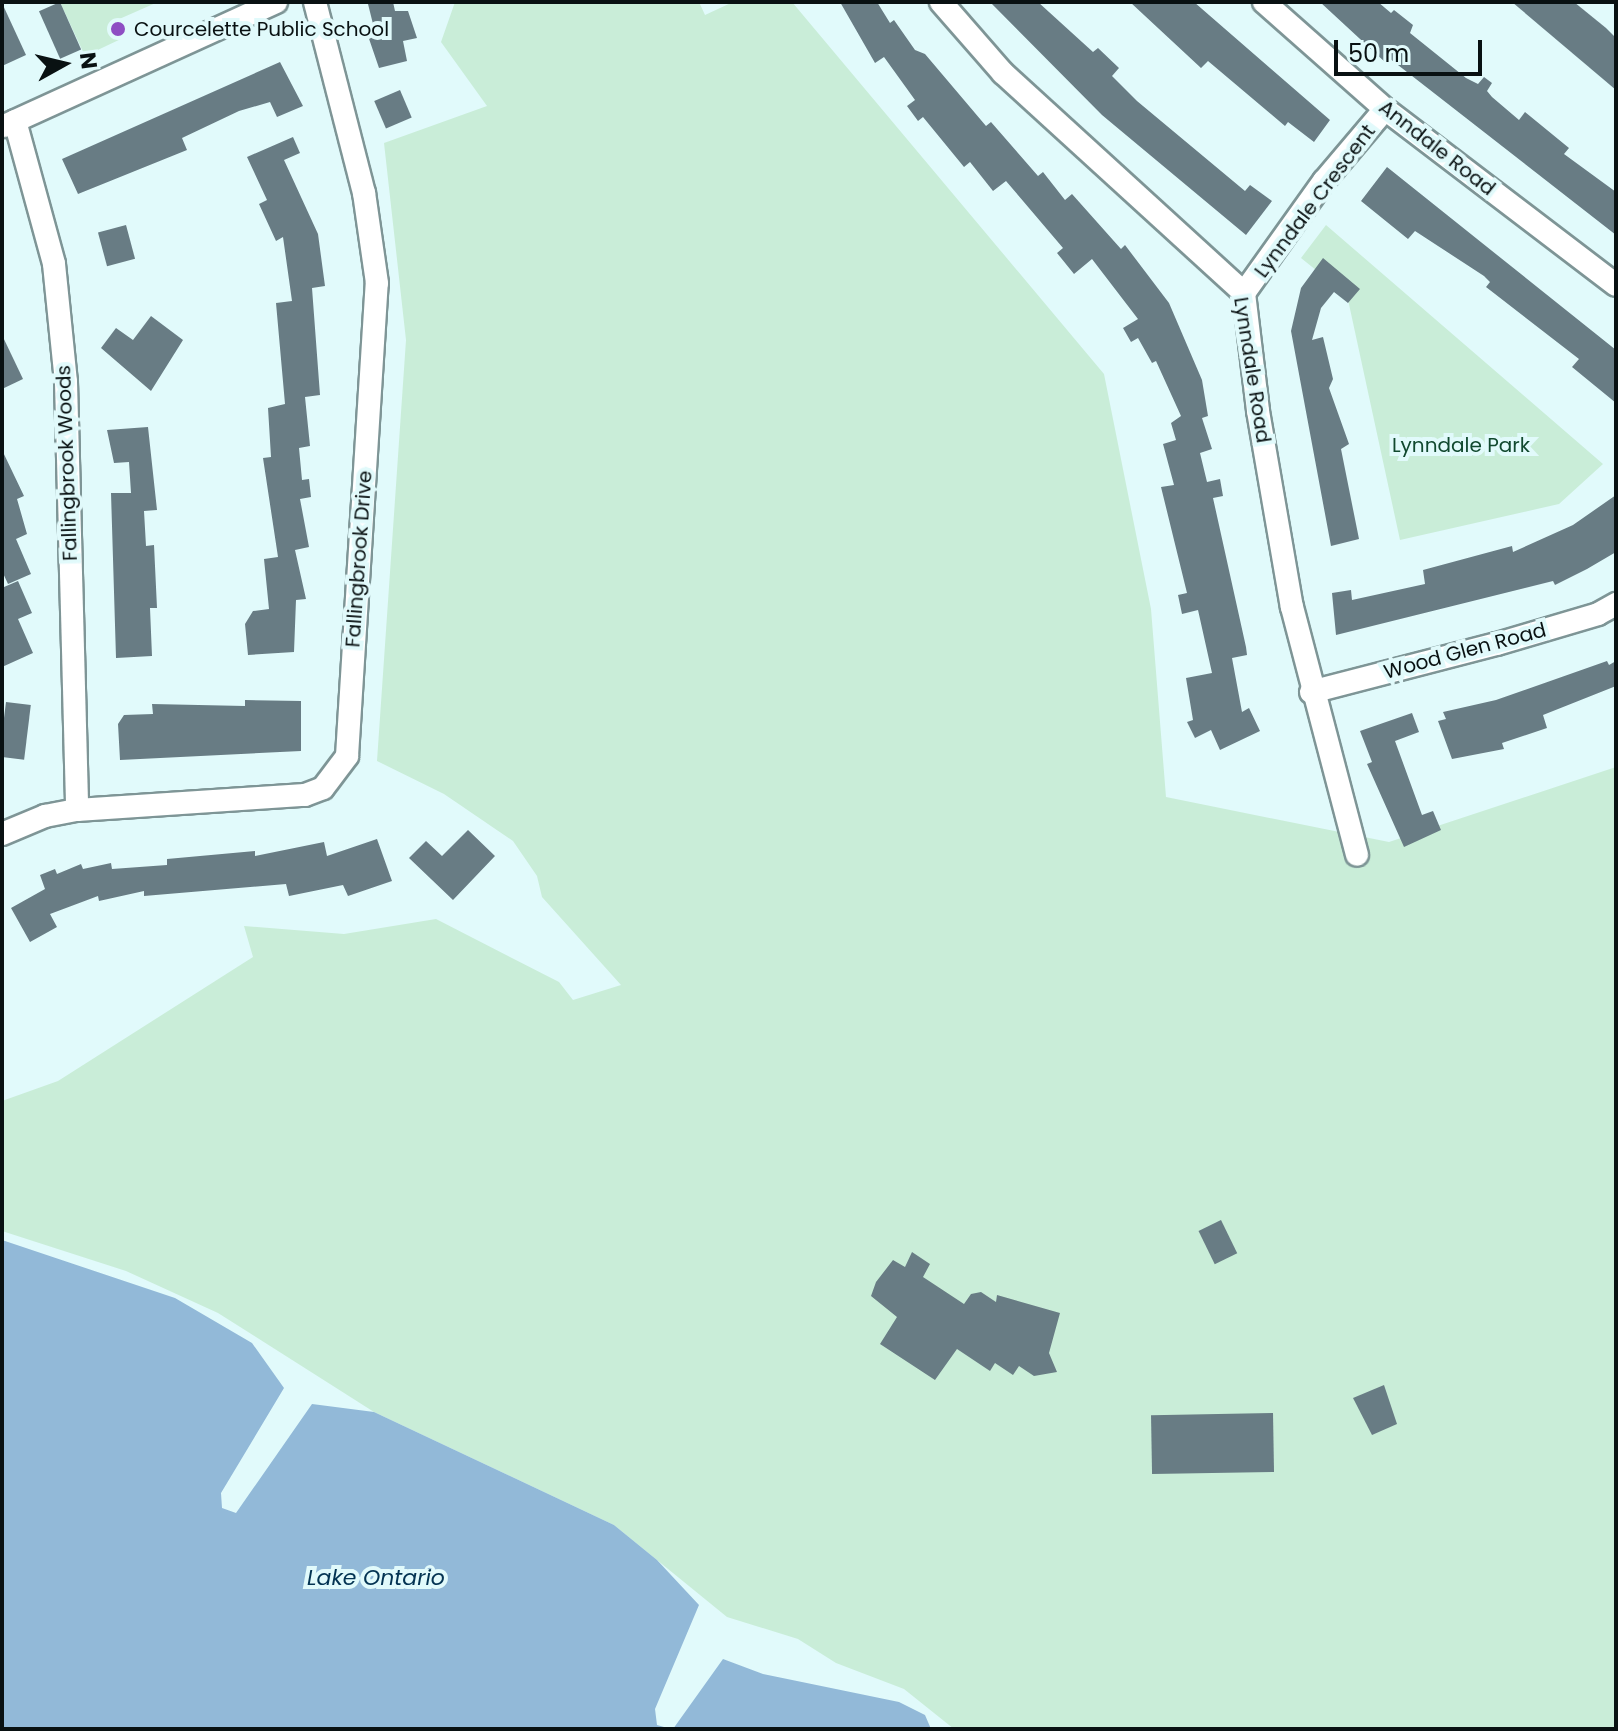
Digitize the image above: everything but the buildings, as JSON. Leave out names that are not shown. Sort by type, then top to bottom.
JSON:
[{"type":"street","points":[[9,124],[276,2]]},
{"type":"street","name":"Fallingbrook Drive","points":[[2,834],[45,816],[77,810],[305,795],[323,788],[347,756],[377,283],[364,193],[315,2]]},
{"type":"street","name":"Lynndale Road","points":[[941,2],[1003,73],[1244,293],[1258,411],[1311,692],[1357,855]]},
{"type":"street","name":"Anndale Road","points":[[1264,2],[1385,109],[1616,285]]},
{"type":"street","name":"Lynndale Crescent","points":[[1244,293],[1324,181],[1385,109]]},
{"type":"street","name":"Fallingbrook Woods","points":[[9,124],[54,264],[66,382],[77,810]]},
{"type":"street","name":"Wood Glen Road","points":[[1311,692],[1497,644],[1598,614],[1616,604]]},
{"type":"green space","points":[[60,2],[158,2],[117,20],[123,38],[85,56]]},
{"type":"green space","points":[[455,2],[699,2],[705,15],[733,2],[792,2],[1104,374],[1151,609],[1166,797],[1389,842],[1616,767],[1616,1729],[954,1729],[904,1689],[836,1663],[798,1639],[727,1617],[614,1525],[374,1412],[218,1313],[126,1271],[2,1231],[2,1101],[58,1081],[253,957],[244,926],[344,934],[436,919],[559,982],[573,1000],[621,985],[542,897],[537,876],[513,841],[444,794],[377,761],[406,340],[384,143],[487,106],[441,42]]},
{"type":"green space","name":"Lynndale Park","points":[[1326,225],[1603,464],[1559,504],[1400,540],[1347,295],[1301,258]]},
{"type":"water","name":"Lake Ontario","points":[[2,1240],[175,1298],[252,1343],[284,1388],[221,1493],[222,1508],[236,1513],[312,1404],[374,1412],[614,1525],[657,1560],[699,1605],[655,1709],[657,1725],[671,1729],[2,1729]]},
{"type":"water","points":[[723,1659],[763,1674],[899,1702],[925,1715],[931,1729],[673,1729]]},
{"type":"place","name":"Courcelette Public School","points":[[118,29]]}]
